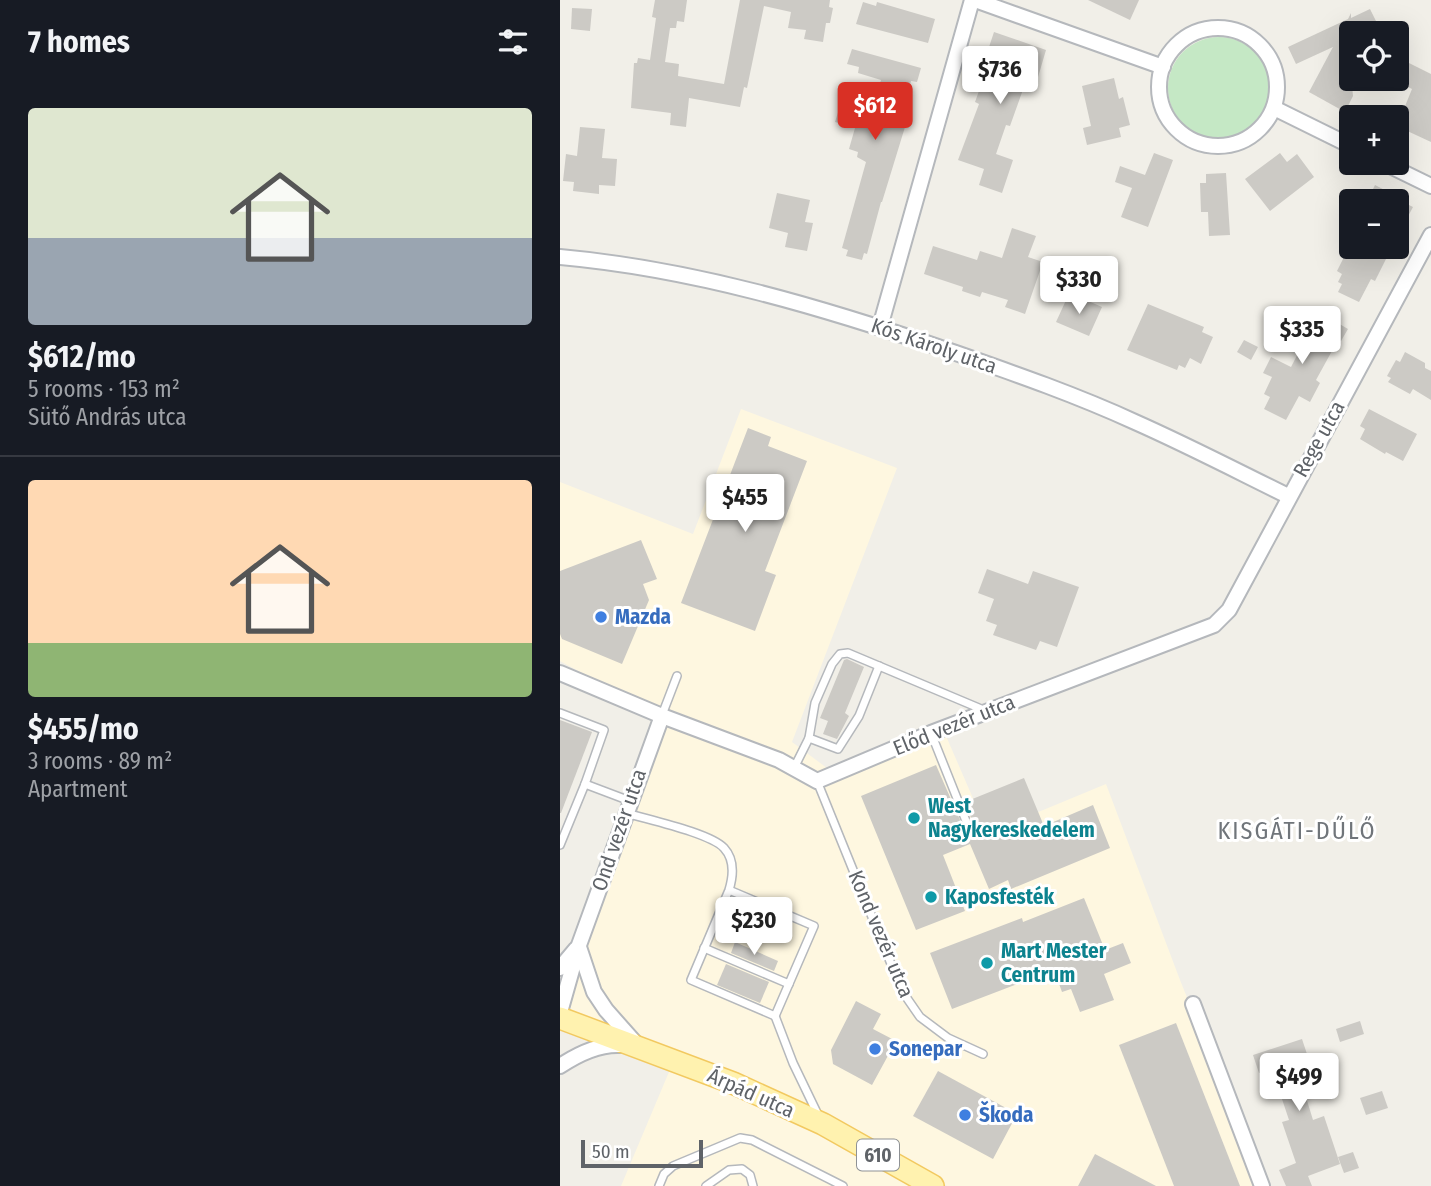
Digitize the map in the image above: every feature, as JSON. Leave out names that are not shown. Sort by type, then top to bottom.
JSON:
[{"type":"main road","name":"Árpád utca","points":[[560,1018],[733,1083],[823,1124],[933,1186]]},
{"type":"street","points":[[880,327],[974,0],[1163,66]]},
{"type":"street","points":[[1211,28],[1232,29],[1250,37],[1265,50],[1275,68],[1278,88],[1274,108],[1264,126],[1247,139],[1227,146],[1205,145],[1186,137],[1170,122],[1161,103],[1158,82],[1163,66],[1176,45],[1192,34],[1211,28]]},
{"type":"street","points":[[1274,108],[1339,140]]},
{"type":"street","points":[[1409,175],[1431,186]]},
{"type":"street","name":"Rege utca","points":[[1288,496],[1431,235]]},
{"type":"street","name":"Kós Károly utca","points":[[560,257],[664,272],[746,288],[880,327],[1041,383],[1135,421],[1288,496]]},
{"type":"street","name":"Előd vezér utca","points":[[817,781],[931,733],[1214,625],[1229,610],[1288,496]]},
{"type":"street","points":[[560,673],[662,716],[779,760],[817,781]]},
{"type":"street","name":"Ond vezér utca","points":[[560,1012],[579,945],[662,716]]},
{"type":"street","points":[[579,945],[594,992],[606,1010],[639,1046]]},
{"type":"street","name":"Ond vezér utca","points":[[560,968],[579,945]]},
{"type":"street","points":[[1193,1004],[1262,1186]]},
{"type":"street","points":[[560,1066],[604,1045],[639,1046]]},
{"type":"lane","points":[[794,769],[809,738],[815,703],[832,664],[840,654],[848,653],[988,712]]},
{"type":"lane","points":[[809,738],[838,749],[859,716],[879,666]]},
{"type":"lane","points":[[662,716],[677,676]]},
{"type":"lane","points":[[560,713],[604,730],[560,845]]},
{"type":"lane","points":[[931,733],[970,831]]},
{"type":"lane","name":"Kond vezér utca","points":[[817,781],[902,991],[920,1017],[948,1038],[983,1054]]},
{"type":"lane","points":[[585,784],[628,807],[701,836],[725,849],[731,860],[733,877],[691,980],[775,1016]]},
{"type":"lane","points":[[729,890],[814,926],[775,1016],[793,1063],[823,1124]]},
{"type":"lane","points":[[704,948],[789,984]]},
{"type":"lane","points":[[659,1186],[664,1174],[673,1166],[740,1139],[752,1140],[843,1186]]},
{"type":"lane","points":[[706,1186],[729,1170],[741,1168],[750,1175],[753,1186]]},
{"type":"shaded area","points":[[741,409],[897,468],[792,742],[835,774],[943,729],[988,833],[1106,784],[1180,980],[1263,1186],[947,1186],[828,1120],[560,1015],[662,716],[560,661],[560,482],[693,534]]},
{"type":"shaded area","points":[[674,1060],[937,1186],[621,1186]]},
{"type":"green space","points":[[1219,37],[1239,41],[1255,52],[1266,68],[1270,88],[1266,108],[1255,124],[1239,135],[1219,139],[1199,135],[1183,124],[1172,108],[1168,88],[1172,68],[1183,52],[1199,41]]},
{"type":"building","points":[[655,0],[687,0],[684,22],[677,21],[676,28],[670,28],[665,62],[679,64],[678,76],[724,84],[740,0],[830,0],[829,7],[833,8],[830,23],[826,23],[823,42],[804,39],[806,30],[788,28],[791,12],[764,6],[747,88],[744,87],[740,107],[689,98],[686,127],[670,125],[671,113],[631,108],[634,63],[637,63],[638,58],[650,60],[656,18],[652,17]]},
{"type":"building","points":[[1088,0],[1139,0],[1130,20]]},
{"type":"building","points":[[863,2],[876,6],[877,2],[935,19],[928,43],[856,24]]},
{"type":"building","points":[[572,8],[592,9],[590,31],[571,29]]},
{"type":"building","points":[[1370,9],[1376,21],[1344,21],[1351,13],[1351,18]]},
{"type":"building","points":[[1339,23],[1339,91],[1353,91],[1348,105],[1339,105],[1339,109],[1309,92],[1333,47],[1296,64],[1288,47]]},
{"type":"building","points":[[994,32],[1046,50],[1036,84],[1026,81],[1010,126],[1006,125],[996,154],[1013,160],[1002,193],[979,185],[984,169],[958,160],[979,104],[975,102],[993,52],[988,50]]},
{"type":"building","points":[[852,49],[921,68],[917,82],[911,81],[898,125],[905,127],[867,254],[864,253],[862,260],[846,256],[848,250],[842,248],[866,162],[857,157],[858,152],[849,149],[855,128],[835,122],[839,109],[870,117],[881,80],[858,73],[859,67],[847,64]]},
{"type":"building","points":[[1409,63],[1431,74],[1431,142],[1409,132],[1409,105],[1406,105],[1412,89],[1409,88]]},
{"type":"building","points":[[1114,78],[1119,99],[1123,97],[1130,125],[1119,128],[1121,137],[1087,145],[1083,128],[1091,126],[1082,86]]},
{"type":"building","points":[[580,127],[605,129],[602,158],[617,159],[615,186],[599,185],[599,194],[573,191],[574,182],[563,181],[566,154],[577,156]]},
{"type":"building","points":[[1154,153],[1173,160],[1148,227],[1121,217],[1132,188],[1115,182],[1120,166],[1145,175]]},
{"type":"building","points":[[1280,153],[1287,162],[1297,154],[1314,177],[1270,211],[1245,179]]},
{"type":"building","points":[[1226,173],[1230,235],[1209,236],[1208,212],[1201,212],[1200,183],[1206,183],[1206,174]]},
{"type":"building","points":[[777,193],[810,200],[805,222],[813,223],[807,251],[785,247],[788,233],[769,228]]},
{"type":"building","points":[[1012,228],[1036,236],[1028,257],[1043,262],[1025,314],[1005,307],[1008,300],[982,292],[980,297],[962,291],[963,287],[924,274],[933,246],[977,260],[980,251],[1002,258]]},
{"type":"building","points":[[1343,259],[1386,259],[1375,281],[1371,279],[1359,302],[1338,292],[1342,284],[1338,282],[1342,274],[1337,271]]},
{"type":"building","points":[[1067,298],[1084,305],[1086,300],[1102,307],[1089,336],[1056,322]]},
{"type":"building","points":[[1148,304],[1204,327],[1202,332],[1213,337],[1201,364],[1190,358],[1185,368],[1179,365],[1177,370],[1127,350]]},
{"type":"building","points":[[1304,312],[1328,325],[1331,319],[1348,329],[1341,341],[1338,340],[1316,380],[1320,383],[1310,402],[1299,396],[1286,420],[1264,409],[1270,397],[1264,394],[1272,377],[1263,373],[1271,357],[1291,367],[1307,336],[1294,329]]},
{"type":"building","points":[[1244,340],[1258,347],[1251,360],[1237,352]]},
{"type":"building","points":[[1405,352],[1425,363],[1425,368],[1431,371],[1431,400],[1413,389],[1410,394],[1388,382],[1391,378],[1387,376],[1396,360],[1400,362]]},
{"type":"building","points":[[1369,409],[1417,434],[1403,461],[1360,439],[1365,429],[1360,426]]},
{"type":"building","points":[[748,428],[771,437],[768,446],[807,461],[765,571],[776,575],[755,631],[681,603]]},
{"type":"building","name":"Mazda","points":[[641,540],[657,579],[643,584],[649,600],[622,664],[562,639],[560,571]]},
{"type":"building","points":[[987,569],[1028,584],[1033,571],[1079,587],[1057,647],[1040,641],[1036,650],[993,635],[997,625],[986,621],[994,599],[978,593]]},
{"type":"building","points":[[844,660],[864,667],[845,713],[849,716],[837,739],[823,734],[828,721],[820,718]]},
{"type":"building","points":[[560,720],[592,732],[561,813],[560,813]]},
{"type":"building","points":[[936,765],[967,836],[973,836],[976,831],[965,802],[1024,778],[1044,826],[1093,805],[1110,848],[1011,889],[1008,880],[989,889],[970,844],[943,855],[965,911],[916,930],[861,796]]},
{"type":"building","points":[[1084,898],[1105,950],[1123,943],[1131,963],[1104,974],[1114,1000],[1080,1012],[1071,989],[1062,992],[1054,970],[952,1009],[930,953]]},
{"type":"building","points":[[735,942],[778,961],[774,971],[731,953]]},
{"type":"building","points":[[726,964],[769,982],[760,1003],[717,985]]},
{"type":"building","points":[[856,1001],[881,1014],[873,1029],[896,1041],[872,1085],[833,1064],[831,1050]]},
{"type":"building","points":[[1360,1021],[1364,1034],[1340,1042],[1336,1029]]},
{"type":"building","points":[[1176,1023],[1240,1186],[1174,1186],[1119,1045]]},
{"type":"building","points":[[1302,1039],[1319,1090],[1305,1094],[1313,1120],[1324,1116],[1340,1164],[1308,1176],[1312,1186],[1286,1186],[1279,1170],[1296,1163],[1282,1122],[1289,1120],[1272,1069],[1259,1073],[1253,1055]]},
{"type":"building","name":"Škoda","points":[[938,1071],[1017,1114],[993,1159],[913,1116]]},
{"type":"building","points":[[1382,1091],[1388,1108],[1366,1115],[1360,1098]]},
{"type":"building","points":[[1353,1152],[1359,1168],[1344,1173],[1338,1157]]},
{"type":"building","points":[[1095,1154],[1156,1186],[1078,1186]]},
{"type":"place","name":"Mazda","points":[[601,617]]},
{"type":"place","name":"West Nagykereskedelem","points":[[914,818]]},
{"type":"place","name":"Kaposfesték","points":[[931,897]]},
{"type":"place","name":"Mart Mester Centrum","points":[[987,963]]},
{"type":"place","name":"Sonepar","points":[[875,1049]]},
{"type":"place","name":"Škoda","points":[[965,1115]]},
{"type":"district","name":"KISGÁTI-DŰLŐ","points":[[1297,831]]}]
